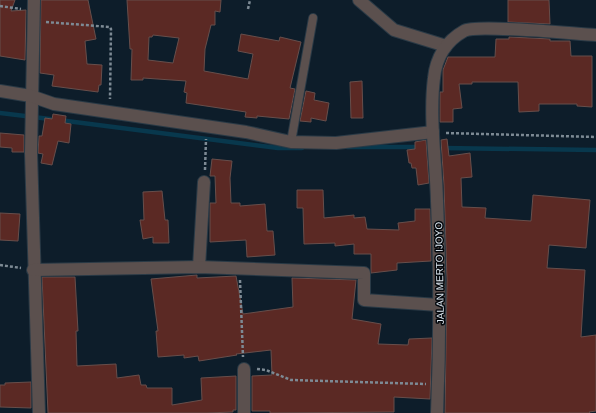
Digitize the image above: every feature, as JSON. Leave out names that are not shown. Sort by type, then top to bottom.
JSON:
[{"type":"street","points":[[359,0],[394,30],[446,46],[464,31],[475,29],[596,35]]},
{"type":"street","points":[[33,11],[31,104],[33,270],[39,413]]},
{"type":"street","name":"JALAN MERTO IJOYO","points":[[437,413],[439,305],[437,200],[433,153],[434,78],[438,61],[446,46]]},
{"type":"street","points":[[0,91],[31,104],[54,104],[110,114],[246,132],[291,142],[336,143],[433,136]]},
{"type":"street","points":[[199,267],[204,182]]},
{"type":"street","points":[[33,270],[199,267],[364,274],[364,300],[439,305]]},
{"type":"street","points":[[244,369],[244,413]]},
{"type":"lane","points":[[291,142],[313,18]]},
{"type":"path","points":[[248,9],[250,0]]},
{"type":"path","points":[[0,6],[33,11],[110,27],[110,114]]},
{"type":"path","points":[[433,136],[596,137]]},
{"type":"path","points":[[204,182],[206,142]]},
{"type":"path","points":[[0,265],[33,270]]},
{"type":"path","points":[[239,268],[244,369],[266,370],[291,380],[438,384]]},
{"type":"building","points":[[0,0],[15,0],[11,11],[26,10],[25,60],[0,56]]},
{"type":"building","points":[[41,0],[88,0],[96,39],[85,41],[87,64],[102,65],[101,85],[99,85],[98,92],[52,86],[54,75],[40,73]]},
{"type":"building","points":[[127,0],[221,0],[220,12],[215,11],[215,25],[211,25],[205,49],[204,71],[248,79],[253,54],[238,51],[241,34],[279,41],[280,37],[301,42],[290,88],[295,89],[289,119],[257,116],[257,118],[245,117],[246,112],[186,103],[187,93],[184,92],[186,81],[143,78],[143,80],[131,80],[132,49],[130,49]],"holes":[[[153,35],[179,38],[173,63],[148,60],[149,37],[152,37]]]},
{"type":"building","points":[[508,0],[549,0],[550,24],[508,22]]},
{"type":"building","points":[[509,37],[550,39],[550,41],[570,41],[571,56],[592,56],[592,107],[577,106],[577,104],[539,104],[539,111],[519,112],[518,82],[472,82],[472,84],[459,84],[462,108],[453,109],[453,122],[440,122],[440,92],[443,92],[443,70],[448,57],[495,57],[496,39],[509,39]]},
{"type":"building","points":[[362,81],[363,118],[351,118],[350,82]]},
{"type":"building","points":[[306,91],[315,93],[314,100],[329,103],[326,121],[311,118],[311,122],[300,121]]},
{"type":"building","points":[[53,114],[66,116],[65,123],[71,124],[69,143],[58,141],[52,165],[41,163],[43,154],[38,153],[39,136],[42,136],[45,118],[52,119]]},
{"type":"building","points":[[0,133],[24,135],[24,152],[12,152],[12,148],[0,147]]},
{"type":"building","points":[[447,139],[449,156],[470,153],[472,177],[461,178],[462,207],[486,208],[485,218],[531,221],[533,195],[590,200],[586,248],[549,245],[547,268],[585,270],[581,337],[596,335],[596,411],[589,412],[590,413],[445,413],[447,280],[441,140]]},
{"type":"building","points":[[426,140],[429,183],[418,185],[416,168],[412,168],[411,163],[409,163],[407,150],[415,149],[415,142]]},
{"type":"building","points":[[212,159],[232,161],[230,178],[231,203],[240,203],[240,206],[265,204],[267,231],[273,231],[275,255],[247,257],[246,240],[210,242],[210,203],[216,203],[215,176],[210,176]]},
{"type":"building","points":[[297,190],[323,190],[324,218],[354,215],[354,218],[365,217],[367,229],[399,230],[398,223],[415,221],[415,209],[430,209],[431,261],[397,263],[397,270],[371,273],[371,254],[354,254],[354,244],[335,246],[335,243],[304,244],[303,208],[297,208]]},
{"type":"building","points":[[162,191],[165,220],[168,220],[169,243],[153,243],[153,237],[143,239],[140,220],[144,220],[143,192]]},
{"type":"building","points":[[0,213],[20,214],[18,241],[0,240]]},
{"type":"building","points":[[197,275],[197,278],[236,276],[243,314],[293,307],[292,278],[356,280],[352,319],[381,324],[378,344],[408,345],[409,339],[432,338],[430,399],[394,397],[394,412],[270,413],[270,411],[252,411],[252,376],[272,375],[271,350],[236,354],[237,355],[199,361],[198,356],[184,358],[184,355],[158,357],[156,331],[158,331],[151,279]]},
{"type":"building","points":[[42,277],[75,277],[78,331],[76,331],[77,366],[116,364],[117,378],[139,375],[141,385],[146,385],[147,388],[172,388],[172,405],[202,400],[201,378],[236,376],[236,410],[233,410],[233,412],[206,413],[48,413]]},
{"type":"building","points":[[31,382],[31,408],[0,407],[0,385],[5,385],[5,383]]},
{"type":"waterway","points":[[0,113],[50,119]]},
{"type":"waterway","points":[[59,120],[278,148],[302,148]]},
{"type":"waterway","points":[[347,147],[434,147]]},
{"type":"waterway","points":[[443,148],[596,150]]}]
